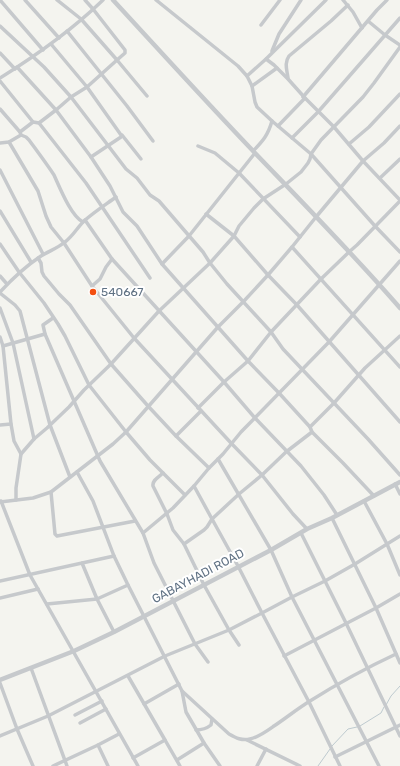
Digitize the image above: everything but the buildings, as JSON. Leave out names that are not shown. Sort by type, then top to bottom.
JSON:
[{"type":"street","points":[[0,0],[43,50]]},
{"type":"street","points":[[26,0],[59,38]]},
{"type":"street","points":[[57,0],[81,19],[118,60],[147,96]]},
{"type":"street","points":[[39,123],[102,74],[125,53],[85,0]]},
{"type":"street","points":[[0,78],[59,38],[103,0]]},
{"type":"street","points":[[113,0],[400,308]]},
{"type":"street","points":[[156,0],[238,66],[247,76],[252,86],[257,107],[311,154],[400,252]]},
{"type":"street","points":[[261,25],[280,0]]},
{"type":"street","points":[[272,52],[279,34],[301,0]]},
{"type":"street","points":[[247,76],[326,0]]},
{"type":"street","points":[[343,0],[348,5],[362,28]]},
{"type":"street","points":[[278,126],[387,0]]},
{"type":"street","points":[[288,79],[286,66],[289,56],[332,21],[348,5]]},
{"type":"street","points":[[292,138],[318,112],[400,18]]},
{"type":"street","points":[[16,500],[16,488],[21,454],[34,439],[111,364],[159,311],[210,263],[234,236],[246,216],[263,199],[286,184],[305,168],[311,154],[321,140],[363,97],[374,83],[400,46],[368,21]]},
{"type":"street","points":[[0,26],[44,67],[71,97],[126,169],[137,178],[150,196],[159,201],[203,252],[210,263],[232,289],[271,332],[283,349],[400,475]]},
{"type":"street","points":[[67,31],[132,112],[152,141]]},
{"type":"street","points":[[51,44],[87,86],[141,159]]},
{"type":"street","points":[[0,53],[56,110],[91,157],[110,186],[124,212],[137,226],[162,264],[248,361],[310,427],[312,432],[374,496]]},
{"type":"street","points":[[176,436],[224,382],[248,361],[271,332],[296,305],[400,200],[363,161],[334,127],[277,68],[266,59]]},
{"type":"street","points":[[252,86],[277,68]]},
{"type":"street","points":[[0,81],[33,122],[39,123],[86,183],[150,278]]},
{"type":"street","points":[[349,144],[400,94]]},
{"type":"street","points":[[0,109],[20,133],[33,145],[53,174],[68,204],[77,217],[84,221],[112,260],[286,452],[301,466],[324,495],[337,515]]},
{"type":"street","points":[[162,264],[189,236],[239,172],[264,139],[272,121]]},
{"type":"street","points":[[1,141],[9,142],[33,122]]},
{"type":"street","points":[[138,766],[30,575],[0,502],[33,498],[51,492],[113,444],[126,432],[218,327],[268,275],[363,161],[384,143],[400,126]]},
{"type":"street","points":[[91,157],[122,135]]},
{"type":"street","points":[[9,142],[38,191],[46,216],[51,226],[92,286],[134,338],[262,475],[307,529]]},
{"type":"street","points":[[198,146],[215,153],[239,172],[300,237]]},
{"type":"street","points":[[380,178],[400,159]]},
{"type":"street","points":[[0,170],[43,254]]},
{"type":"street","points":[[70,477],[50,425],[20,311],[0,293],[19,272],[31,262],[64,243],[84,221],[116,198]]},
{"type":"street","points":[[0,211],[31,262]]},
{"type":"street","points":[[206,214],[234,236],[400,422]]},
{"type":"street","points":[[0,244],[54,318],[65,336],[89,385],[126,432],[185,495]]},
{"type":"street","points":[[292,247],[400,368]]},
{"type":"street","points":[[38,258],[41,263],[44,276],[70,305],[111,364],[176,436],[209,468]]},
{"type":"street","points":[[92,286],[100,279],[106,267],[112,260]]},
{"type":"street","points":[[143,533],[167,514],[194,486],[218,460],[231,443],[354,315],[400,261]]},
{"type":"street","points":[[0,276],[7,284]]},
{"type":"street","points":[[0,308],[13,343],[34,439]]},
{"type":"street","points":[[54,318],[43,325],[45,334],[98,456],[143,533],[154,563],[173,601],[195,644],[208,662]]},
{"type":"street","points":[[3,346],[45,334]]},
{"type":"street","points":[[310,427],[359,375],[400,336]]},
{"type":"street","points":[[0,337],[3,346],[14,441],[21,454]]},
{"type":"street","points":[[0,425],[11,424]]},
{"type":"street","points":[[184,544],[204,530],[212,519],[239,494],[286,452],[312,432]]},
{"type":"street","points":[[218,460],[271,550],[292,597],[379,766]]},
{"type":"street","points":[[77,472],[93,501],[114,556],[143,616],[179,684],[182,691],[186,712],[220,766]]},
{"type":"street","points":[[163,473],[154,481],[153,486],[167,514],[172,530],[184,544],[204,585],[239,645]]},
{"type":"street","points":[[398,483],[400,494]]},
{"type":"street","name":"GABAYHADI ROAD","points":[[0,680],[74,651],[114,632],[271,550],[307,529],[332,518],[398,483]]},
{"type":"street","points":[[194,486],[238,566],[340,766]]},
{"type":"street","points":[[51,492],[55,534],[57,536],[135,521]]},
{"type":"street","points":[[364,501],[387,544],[400,575]]},
{"type":"street","points":[[332,518],[376,608],[400,662]]},
{"type":"street","points":[[301,533],[400,736]]},
{"type":"street","points":[[0,736],[48,716],[165,656],[229,630],[325,581],[400,536]]},
{"type":"street","points":[[0,581],[114,556]]},
{"type":"street","points":[[82,563],[97,599],[114,632]]},
{"type":"street","points":[[47,604],[97,599],[128,585]]},
{"type":"street","points":[[0,598],[38,589]]},
{"type":"street","points":[[284,656],[400,594]]},
{"type":"street","points":[[182,691],[230,734],[237,738],[251,739],[260,735],[308,702],[337,685],[396,654]]},
{"type":"street","points":[[31,668],[67,766]]},
{"type":"street","points":[[128,676],[180,766]]},
{"type":"street","points":[[0,683],[33,766]]},
{"type":"street","points":[[144,704],[179,684]]},
{"type":"street","points":[[76,715],[102,701]]},
{"type":"street","points":[[80,723],[106,709]]},
{"type":"street","points":[[196,730],[207,728],[211,725],[212,718]]},
{"type":"street","points":[[335,757],[400,725]]},
{"type":"street","points":[[53,766],[119,734]]},
{"type":"street","points":[[246,739],[300,766]]},
{"type":"street","points":[[133,758],[164,740]]},
{"type":"street","points":[[177,760],[204,742]]},
{"type":"street","points":[[98,745],[108,766]]},
{"type":"street","points":[[257,766],[266,749]]},
{"type":"waterway","points":[[386,705],[391,696],[400,686]]},
{"type":"waterway","points":[[360,726],[381,713],[384,707]]},
{"type":"waterway","points":[[332,746],[348,729],[357,727]]},
{"type":"waterway","points":[[318,766],[330,749]]},
{"type":"place","name":"540667","points":[[93,292]]}]
